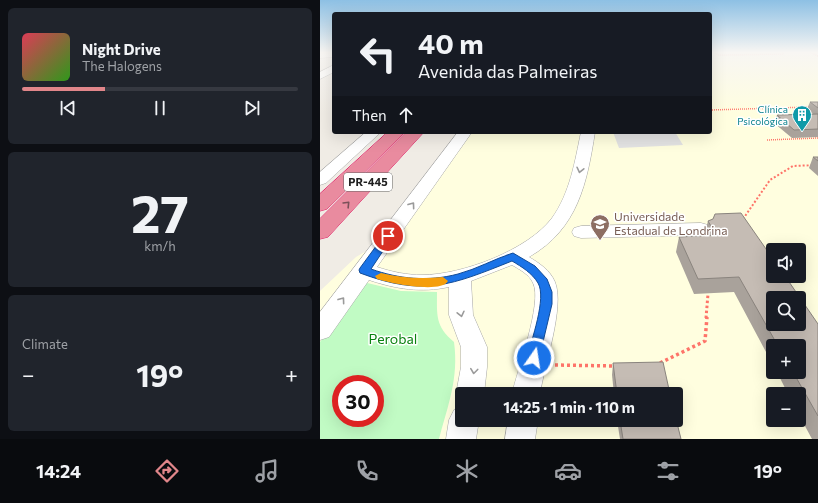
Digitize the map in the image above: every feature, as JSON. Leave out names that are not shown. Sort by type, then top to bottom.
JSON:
[{"type":"highway","points":[[320,194],[374,134]]},
{"type":"highway","name":"PR-445","points":[[320,206],[395,134]]},
{"type":"highway","name":"PR-445","points":[[320,232],[414,134]]},
{"type":"street","name":"PR-445","points":[[320,180],[374,134]]},
{"type":"street","points":[[320,330],[464,134]]},
{"type":"street","points":[[364,270],[386,278],[404,282],[425,283],[460,277],[513,257],[547,235],[554,228],[565,210],[575,190],[588,134]]},
{"type":"street","points":[[581,232],[701,229]]},
{"type":"street","points":[[513,257],[526,264],[537,274],[543,282],[547,292],[546,304],[528,387]]},
{"type":"street","points":[[460,277],[460,315],[474,347],[474,367],[471,387]]},
{"type":"street","points":[[460,439],[463,427]]},
{"type":"street","points":[[520,439],[522,427]]},
{"type":"path","points":[[712,110],[810,107]]},
{"type":"path","points":[[767,140],[818,138]]},
{"type":"path","points":[[741,221],[770,180],[793,166],[818,165]]},
{"type":"path","points":[[652,367],[705,341],[708,294]]},
{"type":"path","points":[[554,365],[622,366]]},
{"type":"shaded area","name":"Universidade Estadual de Londrina","points":[[712,72],[818,72],[818,439],[320,439],[320,291],[356,257],[397,233],[469,134],[712,134]]},
{"type":"shaded area","points":[[614,134],[676,134],[683,145],[619,148]]},
{"type":"green space","name":"Perobal","points":[[363,282],[401,291],[437,292],[438,320],[443,331],[454,342],[455,355],[452,391],[439,439],[320,439],[320,342]]},
{"type":"building","points":[[810,102],[818,102],[818,108]]},
{"type":"building","points":[[818,114],[818,129],[794,130],[777,115]]},
{"type":"building","points":[[741,213],[766,249],[766,283],[790,283],[795,291],[766,291],[766,325],[739,277],[698,279],[679,237],[716,235],[708,221],[713,219],[715,214]]},
{"type":"building","points":[[806,307],[818,324],[818,416],[806,395],[806,387],[802,387],[797,379],[806,379],[806,339],[774,339],[770,331],[806,331]]},
{"type":"building","points":[[663,362],[668,387],[616,387],[613,363]]},
{"type":"building","points":[[621,427],[678,427],[681,439],[623,439]]},
{"type":"slow traffic","points":[[381,276],[404,282],[425,283],[443,281]]},
{"type":"place","name":"Clínica Psicológica","points":[[802,132]]},
{"type":"place","name":"Universidade Estadual de Londrina","points":[[600,241]]},
{"type":"route","points":[[388,236],[364,270],[386,278],[404,282],[425,283],[448,281],[513,257],[531,268],[543,282],[547,292],[546,304],[534,358]]}]
